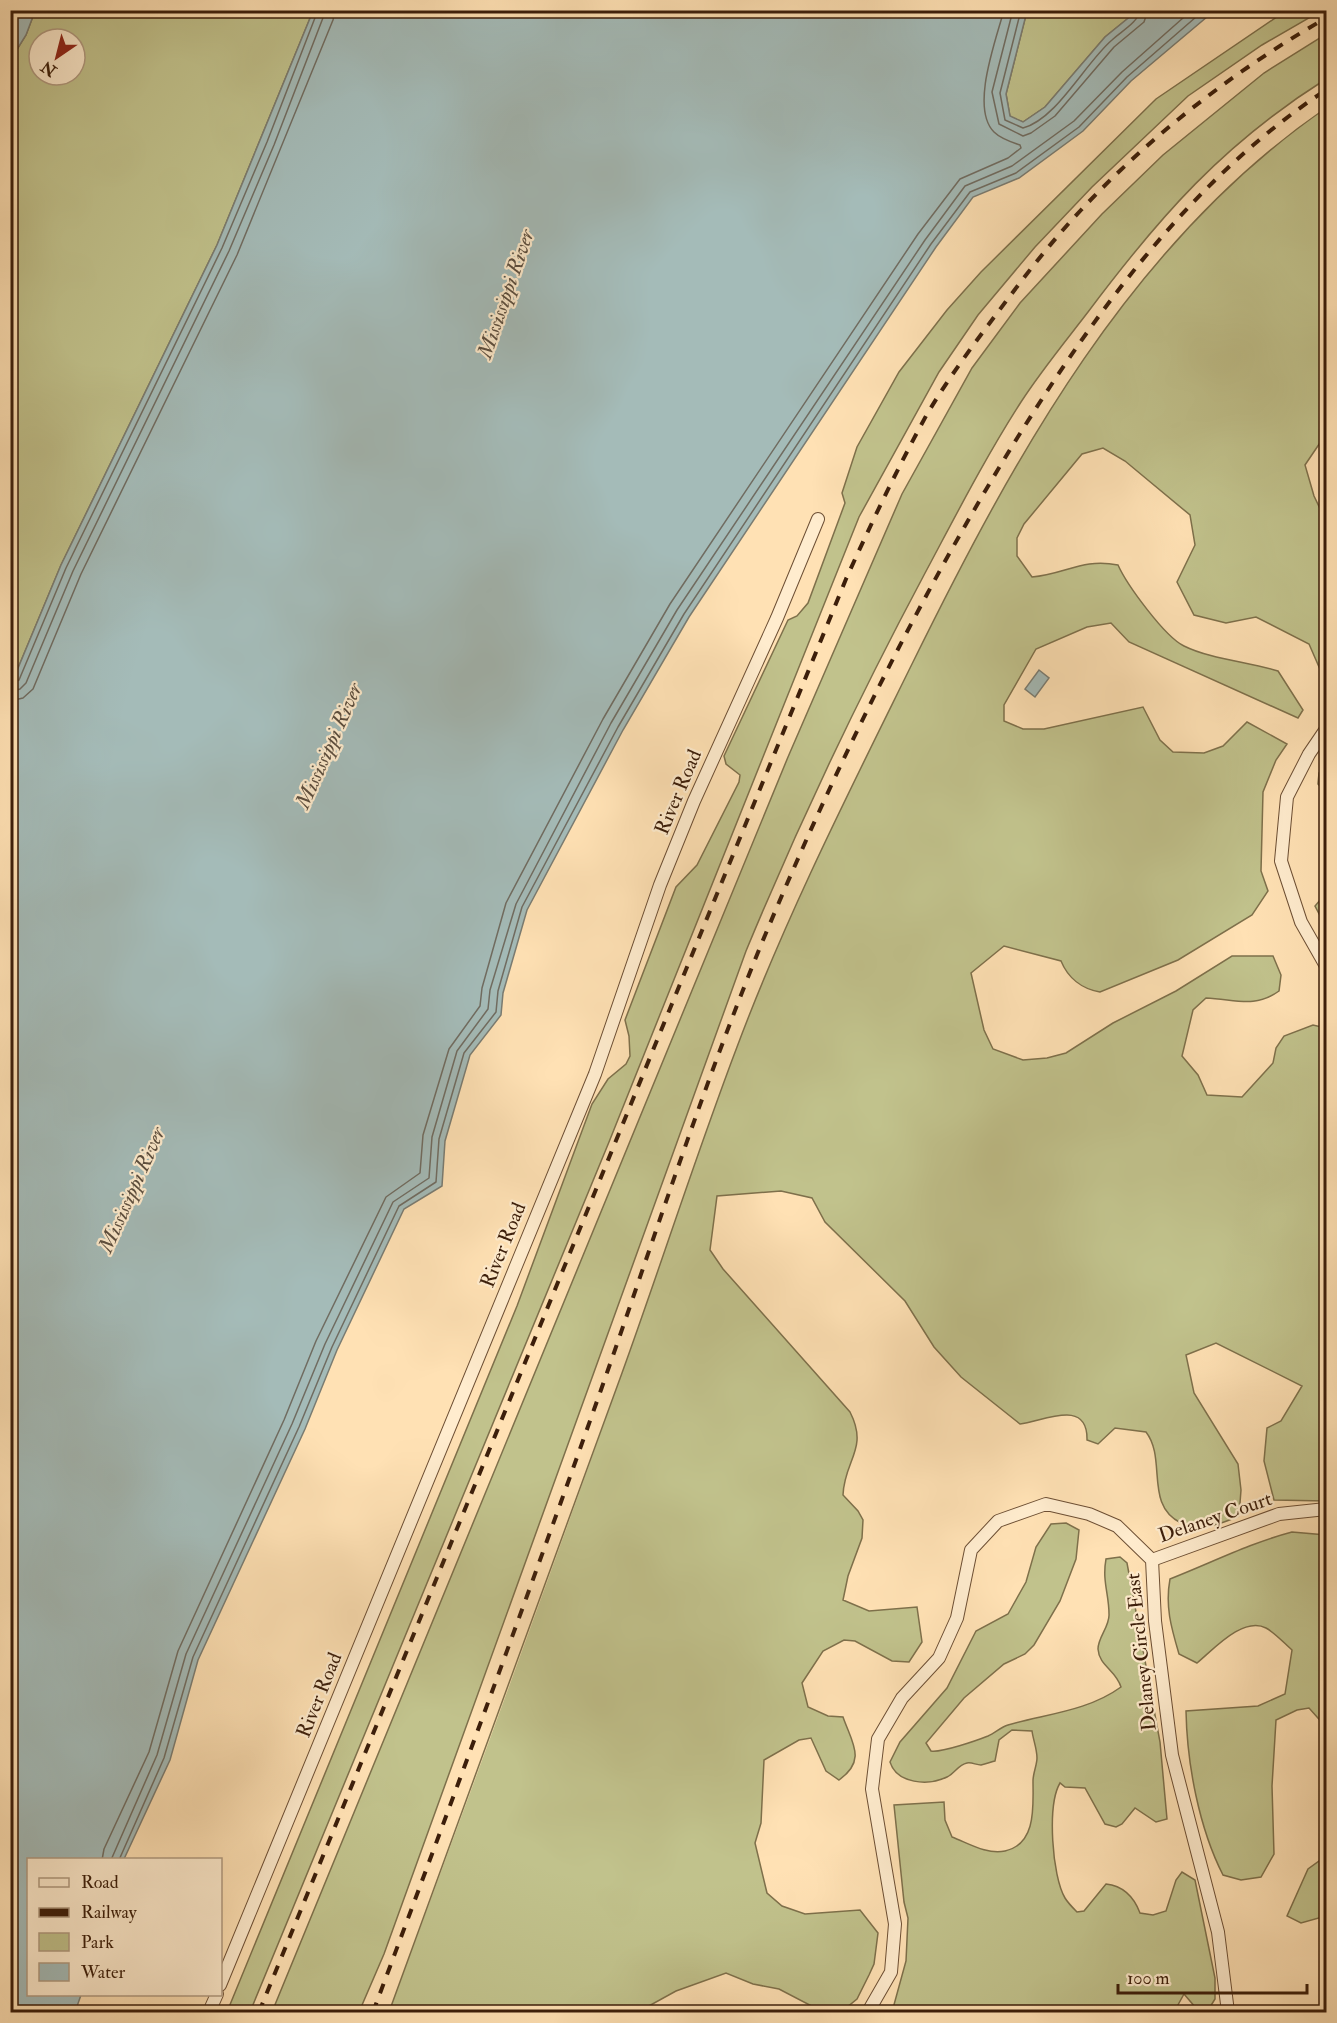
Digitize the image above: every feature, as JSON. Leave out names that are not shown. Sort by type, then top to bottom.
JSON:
[{"type":"street","name":"River Road","points":[[222,1980],[595,1074],[660,885],[694,801],[777,618],[818,519]]},
{"type":"street","points":[[1326,729],[1309,754],[1287,797],[1281,861],[1301,922],[1326,966]]},
{"type":"street","name":"Delaney Circle East","points":[[868,2013],[891,1972],[895,1924],[872,1789],[878,1739],[902,1698],[939,1658],[957,1618],[971,1550],[998,1521],[1046,1504],[1089,1514],[1116,1526],[1152,1560],[1155,1621],[1172,1755],[1218,1932],[1228,2013]]},
{"type":"street","name":"Delaney Court","points":[[1152,1560],[1279,1514],[1326,1509]]},
{"type":"street","points":[[209,2013],[217,1996]]},
{"type":"green space","points":[[1287,10],[1321,11],[1262,45],[1188,96],[1092,187],[1035,247],[978,315],[939,372],[859,517],[609,1142],[250,2012],[227,2012],[517,1306],[592,1104],[608,1079],[626,1064],[630,1056],[625,1020],[676,887],[697,865],[739,782],[740,775],[726,764],[724,756],[788,620],[797,616],[808,603],[845,503],[842,493],[857,447],[899,372],[947,310],[981,272],[1156,99]]},
{"type":"green space","points":[[35,11],[313,11],[217,245],[61,565],[11,685],[11,59],[27,32],[27,87],[87,87],[87,27],[29,27]]},
{"type":"green space","points":[[1027,11],[1137,11],[1105,37],[1045,107],[1023,122],[1010,117],[1006,94]]},
{"type":"green space","points":[[1326,34],[1326,79],[1255,129],[1224,156],[1195,184],[1141,244],[1029,390],[995,444],[947,531],[830,761],[746,951],[384,1954],[359,2012],[272,2012],[788,757],[902,494],[972,368],[1020,303],[1102,214],[1163,155],[1264,73]]},
{"type":"green space","points":[[1326,108],[1326,434],[1305,465],[1314,496],[1326,521],[1326,683],[1309,644],[1256,617],[1226,623],[1194,615],[1177,582],[1195,545],[1190,515],[1125,461],[1103,448],[1082,454],[1024,524],[1017,538],[1017,556],[1032,577],[1084,565],[1105,563],[1118,565],[1147,610],[1176,641],[1206,654],[1278,671],[1303,710],[1298,718],[1129,642],[1111,623],[1087,627],[1036,649],[1004,705],[1004,721],[1023,729],[1044,729],[1143,707],[1160,740],[1173,752],[1204,753],[1223,746],[1247,722],[1287,744],[1276,760],[1263,792],[1261,871],[1268,891],[1252,915],[1178,960],[1100,992],[1076,982],[1061,961],[1004,946],[971,973],[984,1030],[993,1049],[1023,1060],[1047,1058],[1066,1053],[1113,1023],[1176,991],[1232,956],[1273,956],[1281,975],[1279,991],[1261,1000],[1244,1002],[1206,998],[1193,1010],[1182,1056],[1198,1075],[1207,1095],[1242,1097],[1273,1063],[1276,1048],[1284,1036],[1313,1025],[1326,1028],[1326,1048],[1321,1066],[1326,1115],[1326,1501],[1274,1500],[1264,1461],[1267,1428],[1281,1421],[1302,1386],[1216,1343],[1186,1355],[1194,1393],[1238,1464],[1241,1490],[1239,1516],[1210,1526],[1188,1526],[1170,1515],[1163,1505],[1159,1493],[1155,1455],[1146,1432],[1115,1428],[1098,1444],[1087,1440],[1085,1427],[1080,1419],[1072,1416],[1062,1415],[1020,1424],[961,1377],[934,1347],[905,1301],[825,1222],[812,1198],[781,1191],[717,1196],[710,1250],[723,1269],[850,1412],[855,1425],[856,1445],[844,1483],[843,1495],[863,1520],[862,1538],[848,1576],[843,1600],[869,1611],[917,1607],[922,1642],[909,1662],[892,1661],[855,1641],[844,1640],[823,1651],[802,1683],[808,1707],[828,1716],[843,1717],[855,1751],[853,1765],[848,1773],[839,1780],[826,1771],[811,1738],[799,1740],[764,1760],[761,1823],[755,1843],[767,1893],[782,1906],[805,1914],[860,1910],[878,1933],[874,1964],[857,1999],[841,2012],[823,2012],[779,1989],[753,1984],[726,1973],[676,1991],[638,2012],[389,2012],[565,1533],[737,1047],[776,950],[865,759],[992,509],[1036,432],[1084,359],[1136,288],[1193,222],[1256,162]]},
{"type":"green space","points":[[1326,763],[1326,793],[1318,784],[1319,773]]},
{"type":"green space","points":[[1326,893],[1326,927],[1315,906]]},
{"type":"green space","points":[[1066,1523],[1079,1530],[1076,1559],[1060,1601],[1034,1645],[1025,1654],[1004,1664],[964,1698],[926,1743],[931,1751],[960,1746],[988,1736],[1008,1725],[1095,1702],[1121,1687],[1119,1681],[1101,1660],[1098,1649],[1109,1618],[1106,1559],[1120,1557],[1127,1563],[1160,1742],[1167,1819],[1156,1822],[1135,1808],[1122,1824],[1116,1827],[1105,1824],[1085,1788],[1065,1787],[1060,1783],[1053,1807],[1052,1823],[1057,1874],[1065,1898],[1077,1912],[1084,1911],[1106,1884],[1128,1893],[1140,1913],[1153,1915],[1166,1911],[1176,1880],[1182,1872],[1195,1880],[1215,1978],[1215,1999],[1207,2012],[1196,2008],[1184,1994],[1174,2012],[892,2012],[906,1961],[908,1918],[904,1902],[894,1805],[944,1802],[945,1820],[952,1837],[985,1850],[1005,1851],[1015,1847],[1028,1832],[1033,1812],[1033,1778],[1037,1758],[1032,1731],[1012,1730],[999,1740],[995,1761],[981,1765],[964,1764],[939,1780],[922,1782],[906,1779],[899,1775],[890,1762],[900,1742],[947,1688],[976,1631],[1008,1614],[1026,1582],[1036,1547],[1051,1524]]},
{"type":"green space","points":[[1292,1532],[1326,1535],[1326,1727],[1309,1708],[1297,1710],[1276,1720],[1272,1786],[1274,1854],[1261,1877],[1241,1880],[1223,1875],[1207,1837],[1192,1774],[1186,1711],[1258,1706],[1285,1694],[1292,1650],[1269,1630],[1257,1626],[1238,1630],[1197,1663],[1179,1654],[1171,1626],[1170,1579],[1246,1547]]},
{"type":"green space","points":[[1326,1856],[1326,1916],[1301,1923],[1287,1916],[1308,1869]]},
{"type":"water","points":[[11,10],[35,11],[27,27],[26,35],[11,59]]},
{"type":"water","name":"Mississippi River","points":[[313,11],[1027,11],[1006,94],[1010,116],[1023,122],[1045,107],[1105,37],[1137,11],[1214,11],[1131,81],[1083,131],[1019,178],[973,197],[936,247],[689,617],[623,730],[527,910],[503,993],[501,1015],[470,1055],[445,1141],[442,1186],[404,1209],[337,1350],[305,1429],[198,1660],[170,1760],[124,1858],[27,1858],[27,1996],[81,1996],[75,2012],[11,2012],[11,685],[61,565],[217,245]]},
{"type":"water","points":[[1039,670],[1049,678],[1035,697],[1025,689]]},
{"type":"railway","points":[[259,2012],[846,579],[915,436],[951,376],[979,337],[1038,260],[1108,182],[1166,129],[1228,81],[1326,18]]},
{"type":"railway","points":[[373,2012],[546,1544],[698,1109],[739,999],[788,881],[877,691],[941,568],[1011,448],[1043,397],[1112,298],[1190,206],[1232,164],[1277,125],[1326,90]]}]
